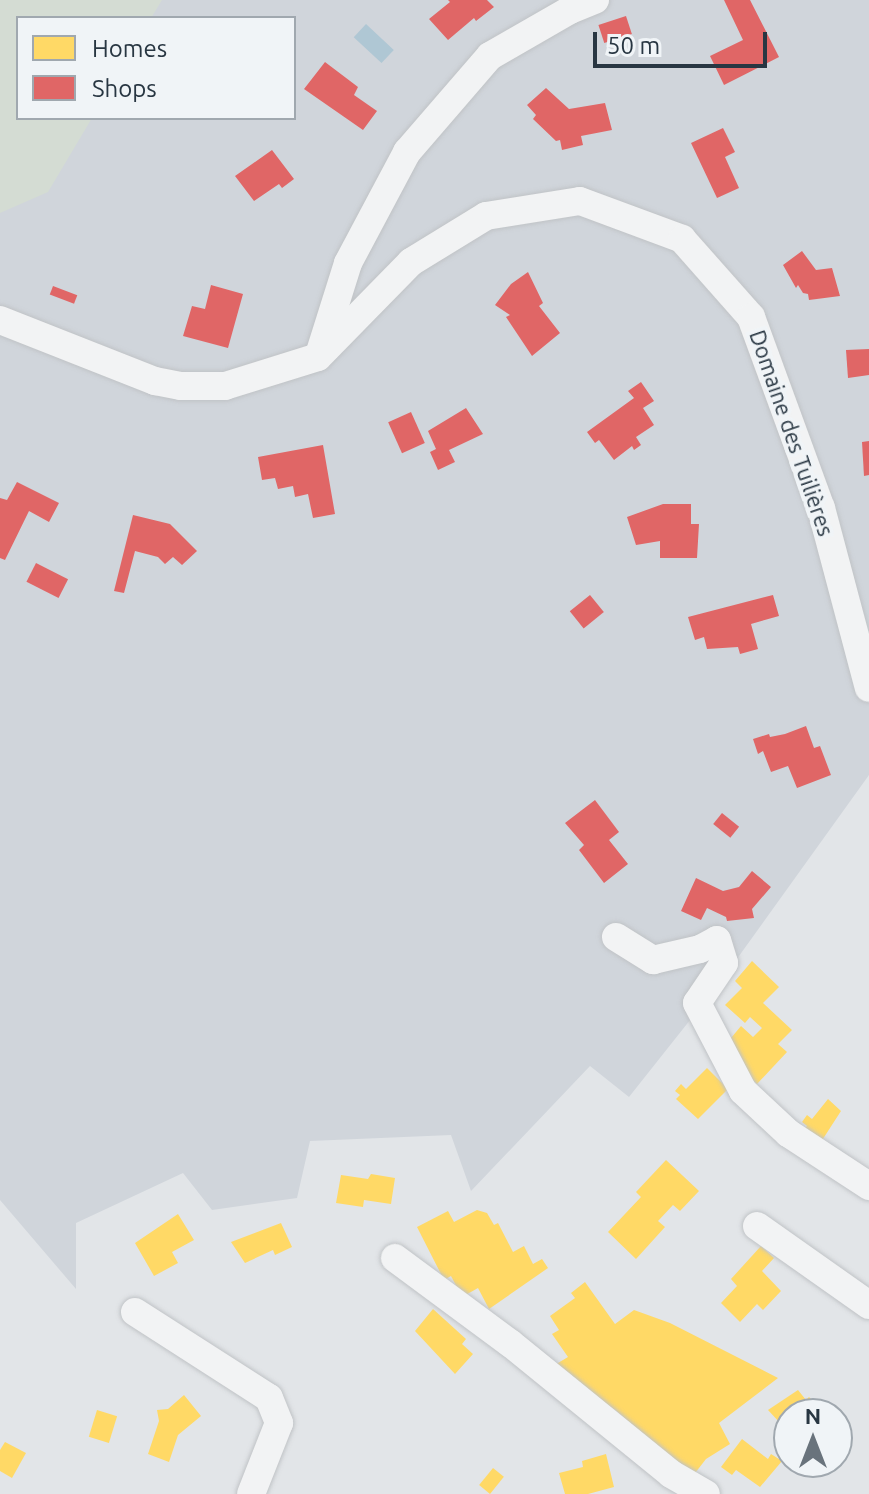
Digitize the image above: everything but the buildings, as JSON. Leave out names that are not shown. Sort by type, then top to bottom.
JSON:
[{"type":"street","points":[[318,357],[348,263],[407,152],[490,56],[570,10],[595,0]]},
{"type":"street","name":"Domaine des Tuilières","points":[[0,320],[119,369],[181,386],[225,386],[318,357],[411,262],[486,216],[580,201],[682,239],[751,317],[821,508],[869,688]]},
{"type":"street","points":[[616,937],[653,960],[700,949],[717,940],[724,963],[697,1003],[743,1091],[788,1133],[869,1186]]},
{"type":"street","points":[[757,1226],[869,1305]]},
{"type":"street","points":[[395,1258],[690,1490]]},
{"type":"street","points":[[135,1312],[269,1398],[279,1423],[251,1494]]},
{"type":"shaded area","points":[[0,0],[869,0],[869,775],[721,981],[629,1097],[590,1066],[471,1191],[451,1135],[310,1141],[297,1198],[212,1210],[183,1173],[76,1223],[76,1289],[0,1200]]},
{"type":"shaded area","points":[[0,0],[162,0],[152,16],[16,16],[16,120],[91,120],[48,192],[0,213]]},
{"type":"water","points":[[366,24],[394,50],[382,63],[354,37]]}]
